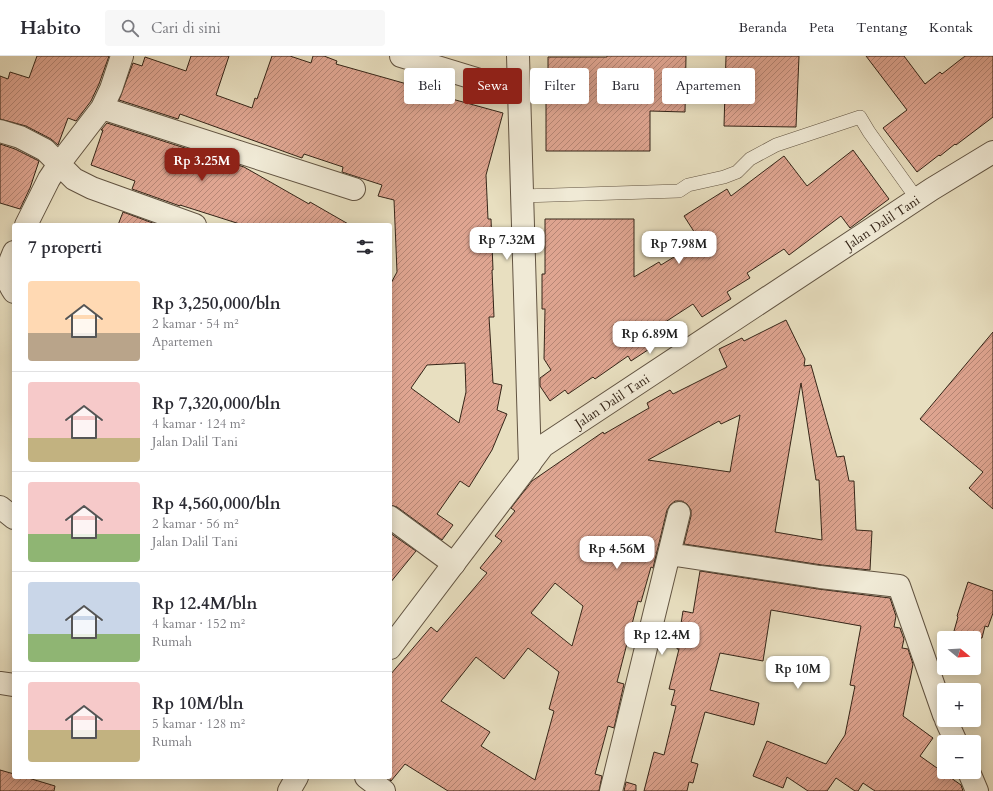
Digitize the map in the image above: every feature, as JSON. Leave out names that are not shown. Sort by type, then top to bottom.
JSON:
[{"type":"street","points":[[27,223],[49,179],[102,108],[111,90],[122,56]]},
{"type":"street","points":[[401,56],[463,75]]},
{"type":"street","points":[[518,56],[518,68]]},
{"type":"street","points":[[519,104],[530,464]]},
{"type":"street","points":[[102,108],[354,188]]},
{"type":"street","points":[[0,132],[20,137],[45,150],[74,179],[92,188],[189,223]]},
{"type":"street","name":"Jalan Dalil Tani","points":[[392,645],[543,446],[916,199],[993,152]]},
{"type":"street","points":[[12,257],[7,269],[7,282],[12,289]]},
{"type":"street","points":[[0,508],[12,517]]},
{"type":"street","points":[[611,791],[679,513]]},
{"type":"street","points":[[392,518],[454,564]]},
{"type":"street","points":[[669,554],[785,572],[899,586],[937,695]]},
{"type":"street","points":[[0,683],[12,685]]},
{"type":"street","points":[[288,791],[296,779]]},
{"type":"street","points":[[369,779],[384,791]]},
{"type":"street","points":[[972,779],[977,791]]},
{"type":"lane","points":[[522,196],[679,192],[688,185],[724,177],[737,172],[750,159],[776,145],[860,117],[916,199]]},
{"type":"building","points":[[37,56],[109,56],[91,101],[76,121],[68,118],[58,145],[51,139],[26,126],[0,119],[0,76],[8,79],[10,72],[29,78]]},
{"type":"building","points":[[191,56],[229,56],[216,95],[252,108],[255,98],[257,99],[272,56],[290,56],[311,63],[313,56],[324,56],[337,61],[336,64],[404,83],[404,104],[455,104],[455,100],[463,102],[463,104],[470,104],[503,113],[486,175],[488,219],[491,219],[493,270],[494,317],[489,317],[493,383],[502,385],[497,410],[507,414],[492,450],[469,487],[460,481],[437,514],[453,525],[442,540],[397,507],[392,506],[392,281],[397,272],[394,200],[378,196],[382,185],[342,172],[343,167],[304,154],[302,158],[180,114],[178,119],[119,100],[133,63],[142,66],[145,57],[186,71]],"holes":[[[465,363],[466,392],[459,423],[411,388],[427,365]]]},
{"type":"building","points":[[686,56],[686,68],[662,68],[662,104],[685,104],[685,112],[650,111],[650,151],[546,151],[546,104],[589,104],[589,68],[548,68],[548,57]]},
{"type":"building","points":[[726,56],[799,56],[796,127],[724,126],[725,104],[755,104],[755,68],[726,68]]},
{"type":"building","points":[[866,56],[904,56],[925,84],[940,72],[942,74],[965,56],[993,56],[993,117],[917,172],[883,128],[907,110]]},
{"type":"building","points":[[107,123],[244,167],[309,204],[310,202],[347,223],[237,223],[180,206],[132,189],[135,181],[91,165],[103,130],[101,130]]},
{"type":"building","points":[[0,144],[15,149],[39,161],[30,188],[20,209],[0,203]]},
{"type":"building","points":[[853,150],[889,199],[850,228],[841,216],[789,255],[784,249],[747,273],[750,278],[727,292],[731,299],[702,317],[693,304],[653,330],[660,342],[631,361],[628,356],[595,379],[593,377],[568,394],[565,390],[550,401],[540,386],[540,378],[551,370],[544,359],[545,309],[542,309],[542,274],[545,274],[545,219],[634,219],[634,277],[659,262],[661,265],[700,241],[684,216],[727,189],[731,196],[784,156],[807,186]]},
{"type":"building","points":[[123,212],[153,223],[119,223]]},
{"type":"building","points":[[786,320],[805,359],[804,366],[811,365],[837,457],[844,456],[849,481],[854,481],[856,530],[872,531],[870,570],[822,565],[684,544],[691,516],[691,510],[687,504],[682,501],[675,501],[667,510],[653,568],[651,567],[641,602],[638,601],[617,682],[624,684],[614,728],[608,726],[595,774],[602,776],[599,791],[448,791],[405,764],[391,781],[392,673],[431,627],[437,632],[487,573],[480,568],[502,541],[495,536],[515,511],[511,508],[532,481],[603,432],[604,434],[649,408],[647,403],[670,390],[673,394],[727,367],[719,349],[742,338],[744,341]],"holes":[[[801,383],[816,480],[819,480],[822,540],[775,532]],[[740,415],[730,472],[648,460],[719,421],[721,424]],[[555,583],[583,606],[572,646],[531,613]],[[528,648],[559,672],[549,709],[554,711],[535,780],[481,746],[490,732],[441,701],[476,657],[504,679]]]},
{"type":"building","points":[[993,332],[993,509],[969,488],[983,472],[920,419]]},
{"type":"building","points":[[392,534],[416,551],[392,581]]},
{"type":"building","points":[[700,571],[818,589],[890,598],[896,616],[894,627],[900,628],[904,639],[902,648],[908,649],[913,664],[903,716],[933,738],[920,756],[937,768],[937,779],[953,779],[961,785],[963,791],[875,791],[863,783],[858,791],[855,791],[836,778],[827,791],[808,791],[787,777],[783,788],[753,776],[767,741],[826,764],[845,735],[855,686],[850,685],[861,626],[771,610],[763,661],[720,653],[710,690],[759,703],[754,725],[705,712],[691,762],[698,764],[693,783],[689,782],[687,791],[644,791],[654,752],[664,755],[676,706],[671,705],[675,690],[669,689],[679,649],[677,649],[683,611],[693,613]]},
{"type":"building","points":[[968,582],[993,591],[993,613],[988,627],[985,626],[982,638],[981,631],[954,631],[957,616]]},
{"type":"building","points":[[0,770],[12,773],[12,779],[32,779],[55,786],[54,791],[0,791]]},
{"type":"building","points":[[626,782],[636,785],[636,791],[624,791]]}]
